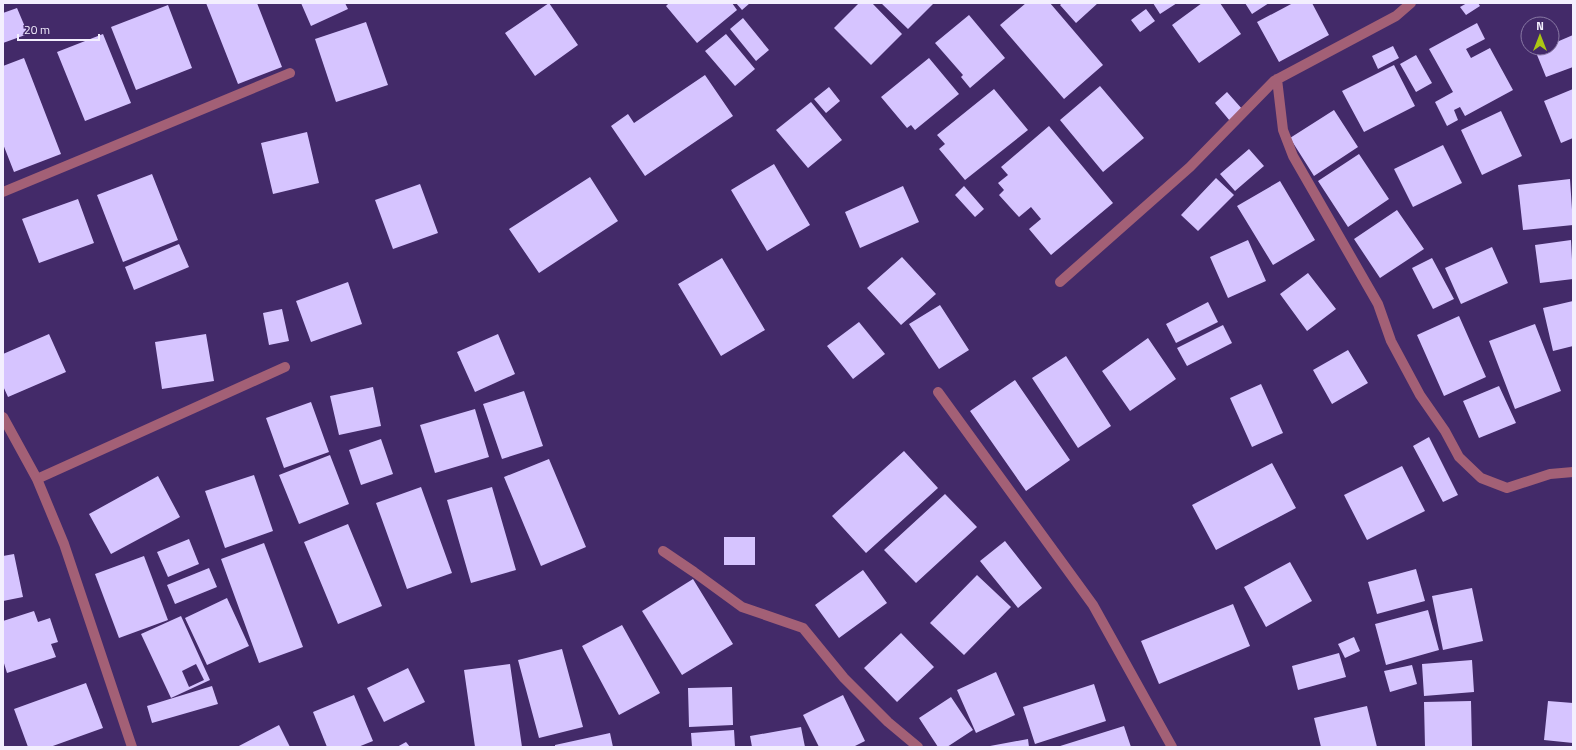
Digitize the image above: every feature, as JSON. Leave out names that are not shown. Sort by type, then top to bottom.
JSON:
[{"type":"street","points":[[1060,282],[1190,167],[1277,79],[1396,16],[1411,3]]},
{"type":"street","points":[[3,192],[290,73]]},
{"type":"street","points":[[1277,79],[1283,130],[1293,156],[1378,304],[1391,341],[1416,388],[1445,431],[1459,457],[1480,478],[1507,488],[1550,474],[1573,472]]},
{"type":"street","points":[[37,479],[285,367]]},
{"type":"street","points":[[938,392],[1093,605],[1172,747]]},
{"type":"street","points":[[3,417],[37,479],[64,544],[132,747]]},
{"type":"street","points":[[663,551],[742,607],[803,628],[844,678],[888,722],[918,747]]},
{"type":"building","points":[[206,3],[257,3],[282,67],[238,84]]},
{"type":"building","points":[[301,3],[345,3],[348,9],[311,26]]},
{"type":"building","points":[[549,3],[578,45],[535,76],[505,33]]},
{"type":"building","points":[[669,3],[732,3],[737,10],[697,43],[666,6]]},
{"type":"building","points":[[736,3],[750,3],[742,10]]},
{"type":"building","points":[[859,3],[872,3],[902,34],[871,65],[834,28]]},
{"type":"building","points":[[881,3],[934,3],[908,29]]},
{"type":"building","points":[[1026,3],[1050,3],[1103,65],[1064,99],[1000,25]]},
{"type":"building","points":[[1062,3],[1098,3],[1076,23],[1060,5]]},
{"type":"building","points":[[1153,3],[1177,3],[1160,14]]},
{"type":"building","points":[[1202,3],[1220,3],[1241,34],[1199,63],[1172,25]]},
{"type":"building","points":[[1245,3],[1269,3],[1252,14]]},
{"type":"building","points":[[1293,3],[1312,3],[1329,35],[1279,62],[1257,22]]},
{"type":"building","points":[[1467,3],[1478,3],[1480,6],[1466,15],[1460,7]]},
{"type":"building","points":[[168,5],[192,68],[136,90],[111,27]]},
{"type":"building","points":[[17,8],[28,34],[3,43],[3,13]]},
{"type":"building","points":[[1146,9],[1155,21],[1140,32],[1131,20]]},
{"type":"building","points":[[969,15],[1005,58],[970,88],[961,77],[963,75],[935,43]]},
{"type":"building","points":[[743,18],[769,50],[756,61],[730,29]]},
{"type":"building","points":[[366,22],[388,85],[336,102],[315,39]]},
{"type":"building","points":[[1477,23],[1485,39],[1466,49],[1471,58],[1490,48],[1513,90],[1465,116],[1460,107],[1454,110],[1458,120],[1447,126],[1435,102],[1453,92],[1429,49]]},
{"type":"building","points":[[103,34],[131,103],[85,121],[57,52]]},
{"type":"building","points":[[726,34],[755,69],[735,86],[705,51]]},
{"type":"building","points":[[1573,35],[1573,67],[1546,77],[1537,56],[1560,56],[1560,41]]},
{"type":"building","points":[[1393,46],[1399,58],[1378,69],[1372,56]]},
{"type":"building","points":[[1416,55],[1432,83],[1416,92],[1400,64]]},
{"type":"building","points":[[24,58],[61,154],[14,172],[3,144],[3,66]]},
{"type":"building","points":[[929,58],[959,94],[915,130],[911,125],[907,128],[881,97]]},
{"type":"building","points":[[1394,65],[1415,106],[1364,132],[1342,91]]},
{"type":"building","points":[[705,75],[733,116],[645,176],[611,126],[628,114],[634,123]]},
{"type":"building","points":[[1100,86],[1144,138],[1103,172],[1060,120]]},
{"type":"building","points":[[829,87],[840,101],[826,113],[814,99]]},
{"type":"building","points":[[994,89],[1028,130],[965,180],[939,149],[945,144],[937,135]]},
{"type":"building","points":[[1573,89],[1573,138],[1561,143],[1544,101]]},
{"type":"building","points":[[1227,92],[1243,110],[1230,121],[1215,103]]},
{"type":"building","points":[[811,102],[842,140],[808,168],[776,130]]},
{"type":"building","points":[[1334,110],[1358,147],[1314,176],[1290,138]]},
{"type":"building","points":[[1501,111],[1522,156],[1482,175],[1461,130]]},
{"type":"building","points":[[1049,126],[1113,203],[1051,255],[1029,229],[1041,219],[1031,207],[1019,217],[999,195],[1004,190],[998,183],[1008,175],[1001,167]]},
{"type":"building","points":[[307,132],[319,183],[273,194],[261,143]]},
{"type":"building","points":[[1443,145],[1462,183],[1413,207],[1394,169]]},
{"type":"building","points":[[1249,149],[1264,166],[1235,191],[1220,174]]},
{"type":"building","points":[[1359,154],[1389,199],[1348,227],[1318,181]]},
{"type":"building","points":[[774,164],[810,225],[767,251],[731,190]]},
{"type":"building","points":[[152,174],[178,240],[123,262],[97,195]]},
{"type":"building","points":[[590,177],[618,221],[539,273],[509,229]]},
{"type":"building","points":[[1216,178],[1234,195],[1198,231],[1181,215]]},
{"type":"building","points":[[1570,179],[1573,225],[1523,230],[1518,185]]},
{"type":"building","points":[[1280,181],[1315,240],[1273,265],[1237,206]]},
{"type":"building","points":[[420,184],[438,233],[393,249],[375,200]]},
{"type":"building","points":[[903,186],[919,222],[860,248],[845,212]]},
{"type":"building","points":[[964,186],[984,209],[975,217],[955,195]]},
{"type":"building","points":[[78,199],[94,243],[39,263],[22,219]]},
{"type":"building","points":[[1397,210],[1424,249],[1380,278],[1354,239]]},
{"type":"building","points":[[1248,240],[1266,281],[1228,298],[1210,257]]},
{"type":"building","points":[[1571,240],[1573,279],[1540,283],[1535,245]]},
{"type":"building","points":[[179,244],[189,267],[134,290],[125,267]]},
{"type":"building","points":[[1492,247],[1508,283],[1461,304],[1445,268]]},
{"type":"building","points":[[902,257],[936,294],[901,325],[867,288]]},
{"type":"building","points":[[722,258],[765,330],[721,356],[678,284]]},
{"type":"building","points":[[1432,258],[1454,299],[1433,309],[1412,268]]},
{"type":"building","points":[[1308,273],[1336,309],[1307,331],[1280,294]]},
{"type":"building","points":[[348,282],[362,324],[311,342],[296,301]]},
{"type":"building","points":[[1573,301],[1573,346],[1553,351],[1543,308]]},
{"type":"building","points":[[1208,302],[1218,322],[1176,343],[1166,324]]},
{"type":"building","points":[[940,305],[969,350],[939,369],[909,324]]},
{"type":"building","points":[[282,309],[289,341],[269,345],[263,313]]},
{"type":"building","points":[[1459,316],[1486,377],[1444,396],[1417,335]]},
{"type":"building","points":[[859,322],[885,354],[853,379],[827,346]]},
{"type":"building","points":[[1535,324],[1561,391],[1515,409],[1489,341]]},
{"type":"building","points":[[1223,325],[1232,343],[1187,366],[1177,348]]},
{"type":"building","points":[[49,334],[66,372],[8,397],[3,386],[3,354]]},
{"type":"building","points":[[206,334],[214,381],[162,389],[155,342]]},
{"type":"building","points":[[498,334],[515,374],[475,392],[457,352]]},
{"type":"building","points":[[1148,338],[1176,379],[1130,411],[1102,371]]},
{"type":"building","points":[[1348,350],[1368,383],[1332,404],[1313,370]]},
{"type":"building","points":[[1066,356],[1111,426],[1078,448],[1032,378]]},
{"type":"building","points":[[1015,380],[1070,460],[1026,491],[970,411]]},
{"type":"building","points":[[1261,384],[1283,433],[1252,447],[1230,398]]},
{"type":"building","points":[[1499,386],[1516,423],[1479,438],[1463,401]]},
{"type":"building","points":[[373,387],[381,426],[339,435],[330,396]]},
{"type":"building","points":[[524,391],[543,446],[502,459],[483,404]]},
{"type":"building","points":[[311,402],[329,452],[284,468],[266,418]]},
{"type":"building","points":[[475,409],[489,457],[435,473],[420,425]]},
{"type":"building","points":[[1429,437],[1458,495],[1443,502],[1413,446]]},
{"type":"building","points":[[381,439],[393,474],[361,485],[349,450]]},
{"type":"building","points":[[904,451],[938,488],[866,553],[832,516]]},
{"type":"building","points":[[330,455],[349,504],[299,524],[279,475]]},
{"type":"building","points":[[549,459],[586,547],[541,566],[504,477]]},
{"type":"building","points":[[1272,463],[1296,508],[1216,550],[1192,505]]},
{"type":"building","points":[[1402,466],[1425,511],[1367,540],[1344,495]]},
{"type":"building","points":[[254,475],[273,531],[225,548],[205,491]]},
{"type":"building","points":[[158,476],[180,517],[111,554],[89,514]]},
{"type":"building","points":[[421,487],[452,573],[407,589],[376,503]]},
{"type":"building","points":[[492,487],[516,570],[471,583],[447,500]]},
{"type":"building","points":[[945,494],[977,527],[916,583],[884,550]]},
{"type":"building","points":[[348,524],[382,606],[338,624],[304,542]]},
{"type":"building","points":[[724,537],[755,537],[755,565],[724,565]]},
{"type":"building","points":[[189,539],[199,564],[168,577],[157,552]]},
{"type":"building","points":[[1005,541],[1042,588],[1018,608],[980,561]]},
{"type":"building","points":[[264,543],[303,647],[259,663],[221,559]]},
{"type":"building","points":[[14,554],[23,597],[3,601],[3,556]]},
{"type":"building","points":[[144,556],[168,620],[119,638],[95,574]]},
{"type":"building","points":[[1290,562],[1312,601],[1266,627],[1244,587]]},
{"type":"building","points":[[209,568],[217,587],[175,604],[167,585]]},
{"type":"building","points":[[1416,569],[1425,601],[1377,614],[1368,582]]},
{"type":"building","points":[[863,570],[887,603],[839,638],[815,605]]},
{"type":"building","points":[[977,575],[1011,607],[964,655],[930,623]]},
{"type":"building","points":[[693,579],[733,644],[682,675],[642,611]]},
{"type":"building","points":[[1472,588],[1483,641],[1443,650],[1432,596]]},
{"type":"building","points":[[227,598],[249,646],[207,665],[185,618]]},
{"type":"building","points":[[1233,604],[1250,646],[1159,684],[1141,641]]},
{"type":"building","points":[[1428,610],[1439,650],[1386,665],[1375,624]]},
{"type":"building","points":[[34,611],[38,622],[50,618],[58,642],[51,644],[56,657],[7,673],[3,660],[3,621]]},
{"type":"building","points":[[181,616],[210,680],[171,698],[141,634]],"holes":[[[196,664],[204,680],[189,687],[182,671]]]},
{"type":"building","points":[[622,625],[660,693],[619,715],[582,646]]},
{"type":"building","points":[[901,633],[934,667],[897,702],[864,668]]},
{"type":"building","points":[[1354,637],[1360,651],[1345,658],[1338,644]]},
{"type":"building","points":[[562,649],[583,727],[539,738],[518,660]]},
{"type":"building","points":[[1339,653],[1346,677],[1298,690],[1292,666]]},
{"type":"building","points":[[1472,660],[1474,692],[1424,696],[1422,664]]},
{"type":"building","points":[[510,664],[522,747],[475,747],[464,670]]},
{"type":"building","points":[[1412,665],[1417,684],[1390,692],[1384,671]]},
{"type":"building","points":[[408,668],[425,702],[384,722],[367,688]]},
{"type":"building","points":[[996,672],[1015,715],[976,733],[957,690]]},
{"type":"building","points":[[86,683],[103,728],[50,747],[28,747],[14,709]]},
{"type":"building","points":[[1094,684],[1106,721],[1035,744],[1023,707]]},
{"type":"building","points":[[212,686],[218,704],[152,723],[147,706]]},
{"type":"building","points":[[732,687],[733,725],[689,727],[688,688]]},
{"type":"building","points":[[354,695],[373,741],[358,747],[327,747],[313,712]]},
{"type":"building","points":[[843,695],[865,741],[853,747],[819,747],[803,715]]},
{"type":"building","points":[[951,697],[973,730],[947,747],[938,747],[919,718]]},
{"type":"building","points":[[1471,701],[1472,747],[1425,747],[1424,702]]},
{"type":"building","points":[[1548,701],[1573,703],[1573,743],[1544,740]]},
{"type":"building","points":[[1367,706],[1377,747],[1321,747],[1314,718]]},
{"type":"building","points":[[279,725],[290,747],[237,747]]},
{"type":"building","points":[[1124,726],[1131,747],[1057,747]]},
{"type":"building","points":[[801,727],[805,747],[752,747],[750,736]]},
{"type":"building","points":[[734,730],[735,747],[692,747],[691,733]]},
{"type":"building","points":[[610,733],[613,747],[555,747],[555,745]]},
{"type":"building","points":[[1028,739],[1029,747],[990,747],[990,746]]},
{"type":"building","points":[[406,742],[410,747],[397,747]]}]
